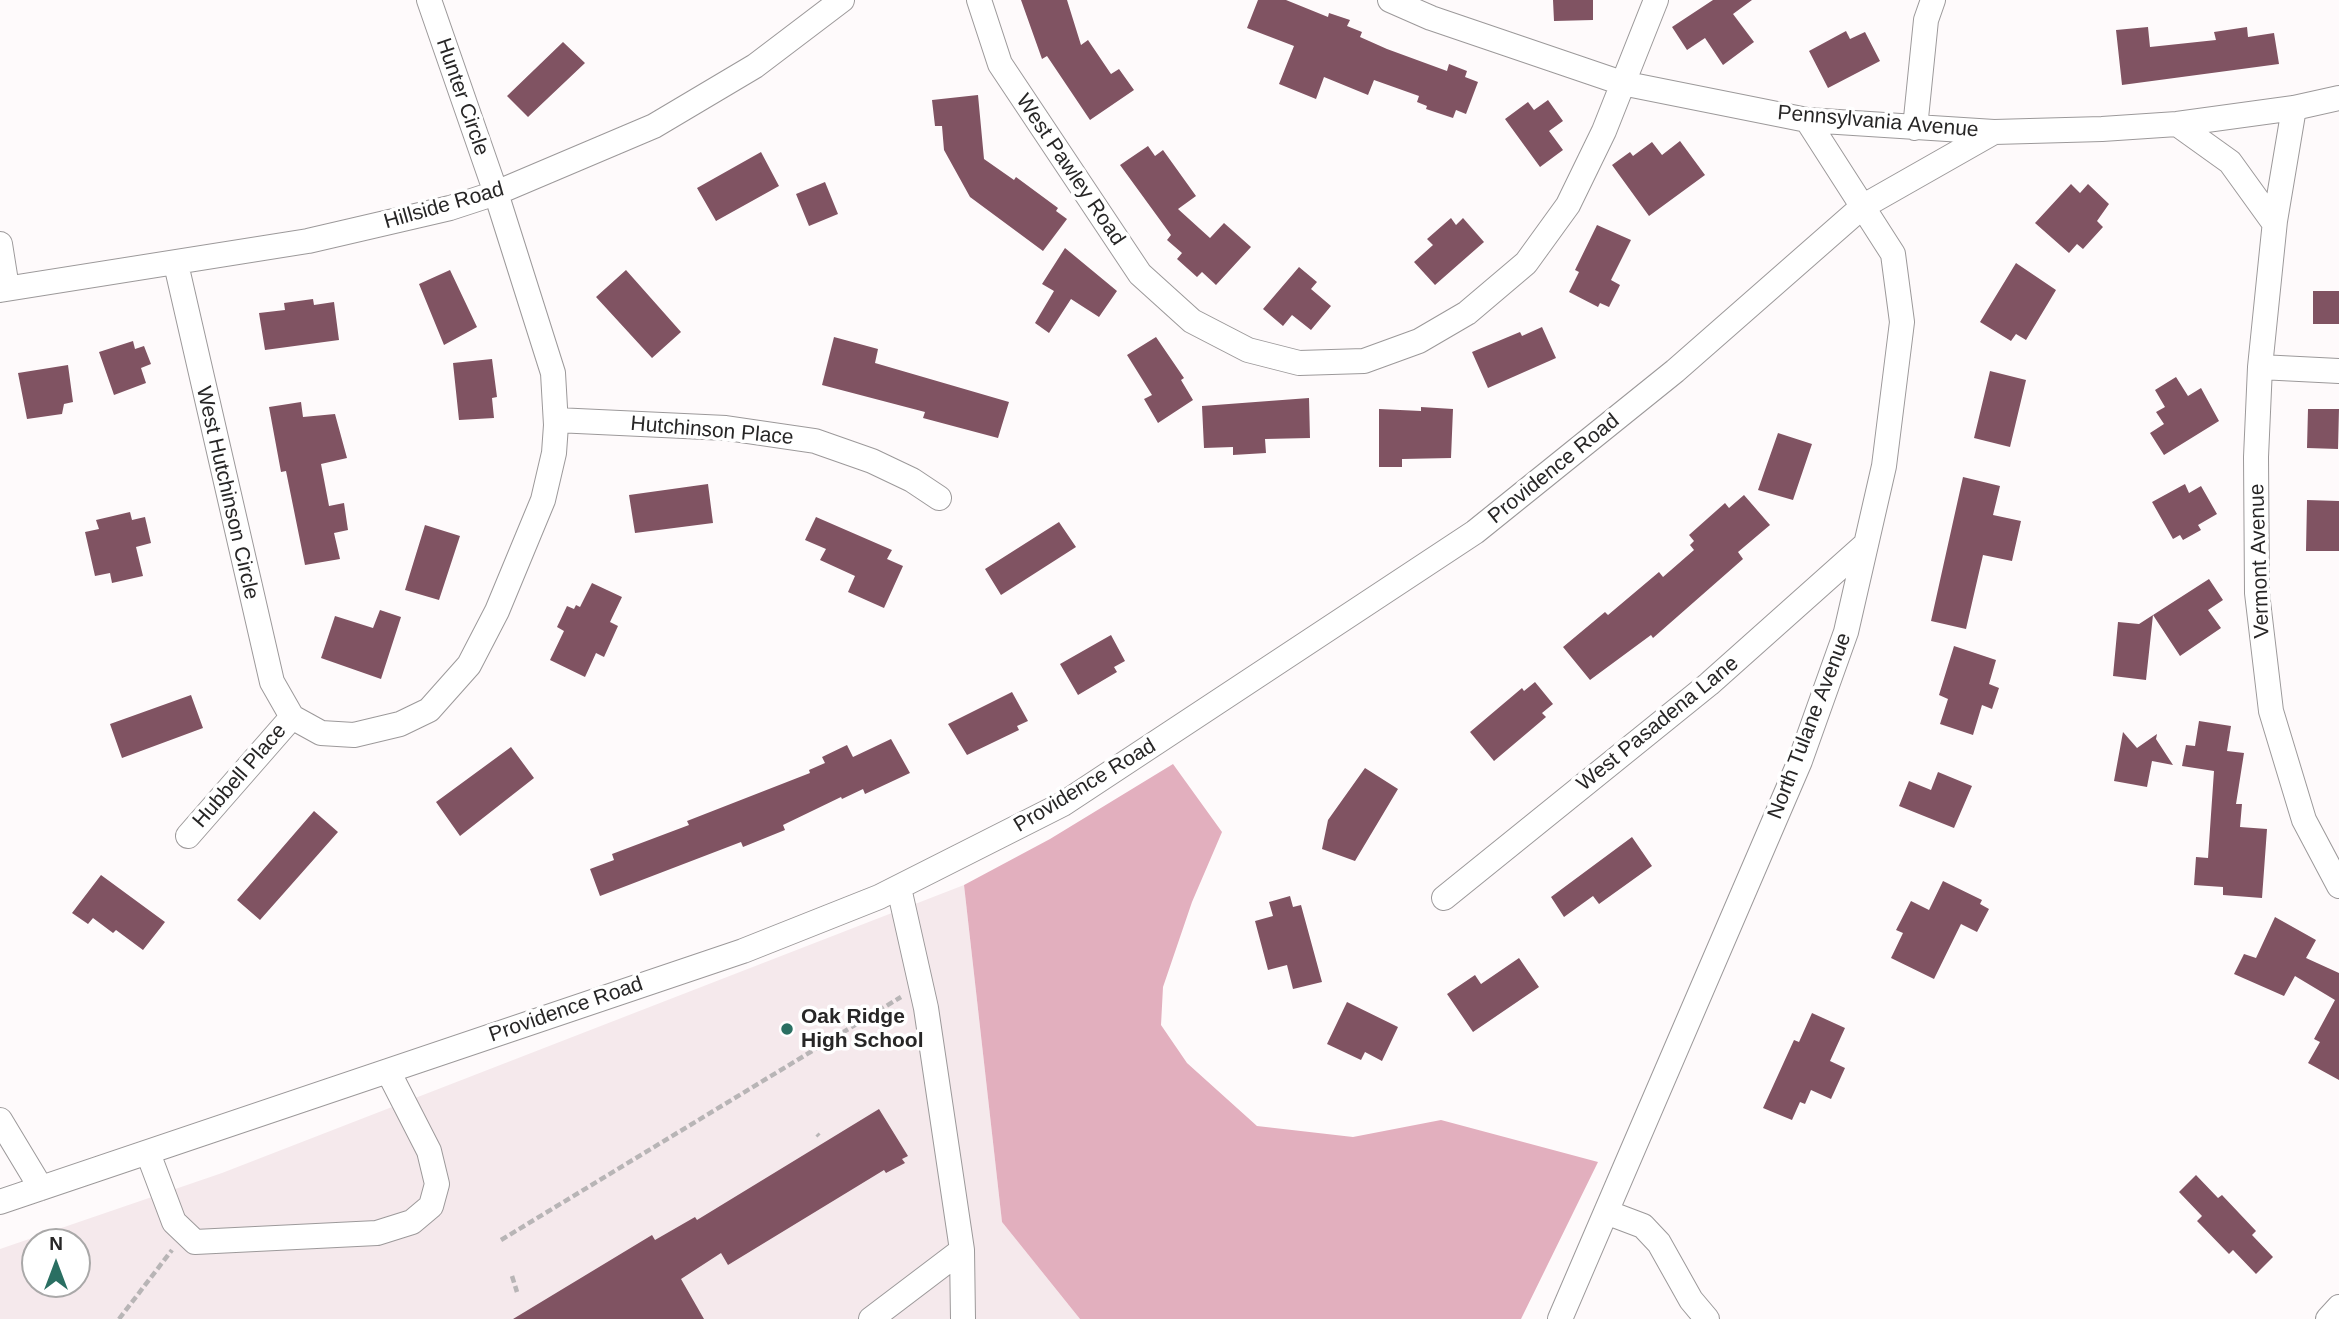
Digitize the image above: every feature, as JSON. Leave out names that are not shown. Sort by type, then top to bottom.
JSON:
[{"type":"street","name":"Hunter Circle","points":[[292,717],[321,733],[354,735],[401,724],[429,710],[470,665],[503,598],[542,500],[554,453],[556,420],[553,373],[496,193],[429,0]]},
{"type":"street","name":"Hillside Road","points":[[3,289],[176,264],[308,241],[450,208],[496,193],[654,126],[755,66],[842,0]]},
{"type":"street","name":"West Pawley Road","points":[[979,0],[1000,64],[1140,274],[1192,321],[1248,350],[1299,363],[1364,360],[1419,341],[1467,313],[1526,263],[1568,205],[1604,131],[1656,0]]},
{"type":"street","name":"Pennsylvania Avenue","points":[[1390,0],[1432,18],[1622,83],[1807,120],[1994,132],[2177,124],[2294,108],[2339,98]]},
{"type":"street","points":[[1915,128],[1926,20],[1933,0]]},
{"type":"street","name":"Vermont Avenue","points":[[2294,108],[2274,223],[2260,367],[2256,457],[2257,593],[2271,711],[2304,820],[2339,886]]},
{"type":"street","name":"North Tulane Avenue","points":[[1560,1319],[1800,761],[1846,632],[1884,466],[1902,322],[1893,254],[1807,120]]},
{"type":"street","points":[[2177,124],[2230,162],[2274,223]]},
{"type":"street","name":"Providence Road","points":[[0,1202],[743,951],[899,887],[1062,804],[1475,533],[1675,371],[1862,207],[1994,132]]},
{"type":"street","points":[[0,244],[3,289]]},
{"type":"street","name":"West Hutchinson Circle","points":[[176,264],[272,682],[292,717]]},
{"type":"street","points":[[2260,367],[2339,371]]},
{"type":"street","name":"Hutchinson Place","points":[[556,420],[726,428],[815,441],[872,461],[912,480],[939,499]]},
{"type":"street","name":"West Pasadena Lane","points":[[1444,898],[1709,684],[1866,544]]},
{"type":"street","name":"Hubbell Place","points":[[188,836],[292,717]]},
{"type":"street","points":[[899,887],[926,1009],[962,1250],[963,1319]]},
{"type":"street","points":[[148,1153],[174,1222],[195,1242],[377,1233],[412,1222],[431,1206],[437,1184],[429,1151],[388,1071]]},
{"type":"street","points":[[0,1120],[41,1188]]},
{"type":"street","points":[[1606,1212],[1643,1226],[1659,1243],[1691,1300],[1707,1319]]},
{"type":"street","points":[[871,1319],[962,1250]]},
{"type":"street","points":[[2328,1319],[2339,1307]]},
{"type":"path","points":[[501,1240],[904,995]]},
{"type":"path","points":[[119,1319],[173,1249]]},
{"type":"path","points":[[512,1276],[517,1292]]},
{"type":"shaded area","points":[[1173,764],[1222,832],[1192,902],[1163,987],[1161,1025],[1187,1063],[1257,1126],[1353,1137],[1441,1120],[1598,1162],[1521,1319],[1080,1319],[1002,1222],[964,885],[1050,839]]},
{"type":"shaded area","name":"Oak Ridge High School","points":[[964,885],[1002,1222],[1080,1319],[0,1319],[0,1249],[21,1242],[21,1298],[91,1298],[91,1228],[61,1228],[222,1173]]},
{"type":"building","points":[[1021,0],[1067,0],[1081,45],[1088,40],[1111,74],[1119,69],[1134,90],[1090,120],[1047,56],[1042,59]]},
{"type":"building","points":[[1258,0],[1286,0],[1328,17],[1329,13],[1350,20],[1347,26],[1362,32],[1360,37],[1387,49],[1447,71],[1449,64],[1467,71],[1465,77],[1478,82],[1466,114],[1456,110],[1453,118],[1426,109],[1427,106],[1417,102],[1419,96],[1374,80],[1368,95],[1324,77],[1316,99],[1279,84],[1294,46],[1247,28]]},
{"type":"building","points":[[1553,0],[1593,0],[1593,20],[1554,21]]},
{"type":"building","points":[[1713,0],[1752,0],[1733,14],[1754,42],[1723,65],[1705,38],[1687,50],[1672,27]]},
{"type":"building","points":[[2148,27],[2150,47],[2216,40],[2214,32],[2247,27],[2248,37],[2274,33],[2279,64],[2122,85],[2116,30]]},
{"type":"building","points":[[1846,31],[1850,39],[1865,32],[1880,61],[1828,88],[1809,51]]},
{"type":"building","points":[[563,42],[585,63],[528,117],[507,96]]},
{"type":"building","points":[[978,95],[984,159],[1014,180],[1016,177],[1058,208],[1056,211],[1067,219],[1043,251],[970,197],[944,150],[942,126],[935,126],[932,100]]},
{"type":"building","points":[[1548,100],[1563,121],[1549,131],[1563,150],[1540,167],[1505,119],[1528,102],[1534,110]]},
{"type":"building","points":[[1680,141],[1705,175],[1649,216],[1612,165],[1630,152],[1633,156],[1652,142],[1662,155]]},
{"type":"building","points":[[1148,146],[1155,156],[1163,150],[1196,196],[1178,209],[1210,238],[1224,223],[1251,247],[1216,285],[1202,272],[1197,277],[1177,259],[1182,253],[1167,240],[1171,235],[1120,165]]},
{"type":"building","points":[[761,152],[779,186],[716,221],[697,188]]},
{"type":"building","points":[[825,182],[838,214],[809,226],[796,194]]},
{"type":"building","points":[[2071,184],[2080,193],[2088,184],[2109,204],[2097,221],[2103,227],[2083,249],[2077,244],[2069,253],[2035,223]]},
{"type":"building","points":[[1451,218],[1456,225],[1463,218],[1484,242],[1435,285],[1414,262],[1433,245],[1427,239]]},
{"type":"building","points":[[1597,225],[1631,240],[1611,280],[1620,285],[1609,307],[1600,303],[1598,307],[1569,292],[1579,272],[1575,270]]},
{"type":"building","points":[[1065,248],[1117,291],[1099,317],[1071,299],[1049,333],[1035,323],[1054,291],[1042,284]]},
{"type":"building","points":[[2016,263],[2056,290],[2026,340],[2016,334],[2011,341],[1980,322]]},
{"type":"building","points":[[1299,267],[1317,282],[1311,289],[1331,306],[1311,330],[1292,315],[1283,326],[1263,309]]},
{"type":"building","points":[[450,270],[477,327],[444,345],[419,284]]},
{"type":"building","points":[[626,270],[681,332],[652,358],[596,297]]},
{"type":"building","points":[[2313,291],[2339,291],[2339,324],[2313,324]]},
{"type":"building","points":[[313,299],[314,305],[334,302],[339,340],[265,350],[259,313],[285,310],[284,303]]},
{"type":"building","points":[[1542,327],[1556,358],[1488,388],[1472,352],[1520,332],[1522,336]]},
{"type":"building","points":[[834,337],[878,349],[875,363],[1009,402],[998,438],[923,418],[925,412],[822,385]]},
{"type":"building","points":[[1156,337],[1184,378],[1181,380],[1193,400],[1158,423],[1144,399],[1152,395],[1127,355]]},
{"type":"building","points":[[133,341],[135,349],[144,346],[151,364],[141,368],[146,383],[114,395],[99,352]]},
{"type":"building","points":[[492,359],[497,397],[492,398],[494,418],[459,420],[453,363]]},
{"type":"building","points":[[68,365],[73,402],[64,404],[62,414],[27,419],[18,373]]},
{"type":"building","points":[[1990,371],[2026,380],[2010,447],[1974,438]]},
{"type":"building","points":[[2176,377],[2188,396],[2201,388],[2219,421],[2164,455],[2150,433],[2164,424],[2156,412],[2165,407],[2155,390]]},
{"type":"building","points":[[1309,398],[1310,438],[1265,439],[1266,453],[1233,455],[1233,447],[1204,448],[1202,406]]},
{"type":"building","points":[[301,402],[303,417],[335,414],[347,458],[321,464],[329,506],[344,503],[348,530],[334,533],[340,559],[305,565],[286,471],[281,472],[269,407]]},
{"type":"building","points":[[1421,407],[1453,409],[1451,458],[1402,459],[1402,467],[1379,467],[1379,409],[1421,411]]},
{"type":"building","points":[[2308,409],[2339,409],[2338,449],[2307,448]]},
{"type":"building","points":[[1778,433],[1812,444],[1793,500],[1758,490]]},
{"type":"building","points":[[1963,477],[2000,486],[1993,515],[2021,521],[2012,561],[1983,555],[1966,629],[1931,621]]},
{"type":"building","points":[[708,484],[713,523],[635,533],[629,495]]},
{"type":"building","points":[[2185,484],[2189,493],[2201,486],[2217,514],[2198,525],[2201,530],[2183,540],[2180,535],[2173,539],[2152,502]]},
{"type":"building","points":[[1744,495],[1770,525],[1738,552],[1743,559],[1653,638],[1651,635],[1590,680],[1563,647],[1605,612],[1608,615],[1659,572],[1663,577],[1694,550],[1690,545],[1694,541],[1689,535],[1725,503],[1729,508]]},
{"type":"building","points":[[2307,500],[2339,501],[2339,551],[2306,551]]},
{"type":"building","points":[[130,512],[132,520],[145,517],[151,543],[136,547],[143,576],[112,583],[110,573],[95,576],[85,532],[99,529],[96,520]]},
{"type":"building","points":[[816,517],[892,550],[887,559],[903,566],[884,608],[848,592],[855,576],[820,560],[826,549],[805,540]]},
{"type":"building","points":[[1059,522],[1076,547],[1001,595],[985,569]]},
{"type":"building","points":[[425,525],[460,536],[439,600],[405,590]]},
{"type":"building","points":[[2209,579],[2223,600],[2208,610],[2221,628],[2180,656],[2153,615]]},
{"type":"building","points":[[592,583],[622,597],[610,622],[618,626],[604,657],[596,653],[585,677],[550,660],[564,631],[557,627],[567,606],[574,609],[576,605],[580,607]]},
{"type":"building","points":[[380,610],[401,617],[381,679],[321,658],[335,616],[373,628]]},
{"type":"building","points":[[2153,615],[2146,680],[2113,676],[2118,622],[2139,624]]},
{"type":"building","points":[[1111,635],[1125,661],[1114,667],[1117,672],[1078,695],[1060,664]]},
{"type":"building","points":[[1954,646],[1996,660],[1989,684],[1999,688],[1992,709],[1982,705],[1973,735],[1940,724],[1948,699],[1939,695]]},
{"type":"building","points":[[1535,682],[1553,704],[1542,713],[1546,717],[1494,761],[1470,732],[1522,688],[1524,691]]},
{"type":"building","points":[[1012,692],[1028,721],[1017,726],[1019,730],[967,755],[948,724]]},
{"type":"building","points":[[191,695],[203,728],[122,758],[110,724]]},
{"type":"building","points":[[2199,721],[2231,726],[2227,751],[2244,753],[2236,804],[2242,804],[2240,827],[2267,829],[2262,898],[2223,895],[2223,887],[2194,885],[2196,857],[2208,858],[2214,771],[2182,766],[2186,745],[2195,746]]},
{"type":"building","points":[[2123,732],[2137,748],[2157,734],[2156,739],[2173,765],[2152,761],[2147,787],[2114,781]]},
{"type":"building","points":[[891,739],[910,773],[865,794],[863,789],[842,799],[841,797],[783,825],[785,830],[743,847],[741,842],[600,896],[590,869],[614,860],[612,854],[689,825],[687,821],[810,773],[809,770],[825,763],[822,757],[847,745],[853,757]]},
{"type":"building","points":[[511,747],[534,778],[460,836],[436,802]]},
{"type":"building","points":[[1365,768],[1398,789],[1355,861],[1322,849],[1328,820]]},
{"type":"building","points":[[1938,772],[1972,786],[1954,828],[1899,806],[1909,781],[1931,790]]},
{"type":"building","points":[[314,811],[338,832],[260,920],[237,900]]},
{"type":"building","points":[[1632,837],[1652,866],[1599,904],[1593,896],[1564,917],[1551,897]]},
{"type":"building","points":[[101,875],[165,922],[143,950],[116,930],[113,933],[93,918],[88,924],[72,913]]},
{"type":"building","points":[[1943,881],[1982,900],[1980,904],[1989,909],[1977,932],[1961,924],[1934,979],[1891,958],[1903,933],[1896,930],[1911,901],[1929,910]]},
{"type":"building","points":[[1290,896],[1293,907],[1301,905],[1322,982],[1293,989],[1287,965],[1268,970],[1255,921],[1273,916],[1269,902]]},
{"type":"building","points":[[2275,917],[2316,940],[2306,958],[2339,973],[2339,1080],[2308,1063],[2320,1042],[2314,1039],[2335,1000],[2295,976],[2284,996],[2234,974],[2244,954],[2256,958]]},
{"type":"building","points":[[1519,958],[1539,987],[1473,1032],[1447,994],[1475,975],[1481,984]]},
{"type":"building","points":[[1347,1002],[1398,1027],[1382,1061],[1365,1052],[1361,1060],[1327,1044]]},
{"type":"building","points":[[1812,1013],[1845,1028],[1830,1061],[1845,1068],[1831,1099],[1811,1090],[1805,1104],[1800,1102],[1792,1120],[1763,1108],[1794,1040],[1799,1042]]},
{"type":"building","points":[[879,1109],[908,1156],[902,1159],[905,1163],[886,1173],[884,1170],[728,1265],[721,1253],[681,1279],[704,1319],[513,1319],[652,1235],[655,1240],[695,1217],[697,1220]]},
{"type":"building","points":[[2196,1175],[2218,1198],[2222,1195],[2256,1231],[2252,1235],[2273,1257],[2256,1274],[2233,1250],[2229,1254],[2197,1221],[2202,1216],[2179,1192]]},
{"type":"place","name":"Oak Ridge High School","points":[[787,1029]]}]
